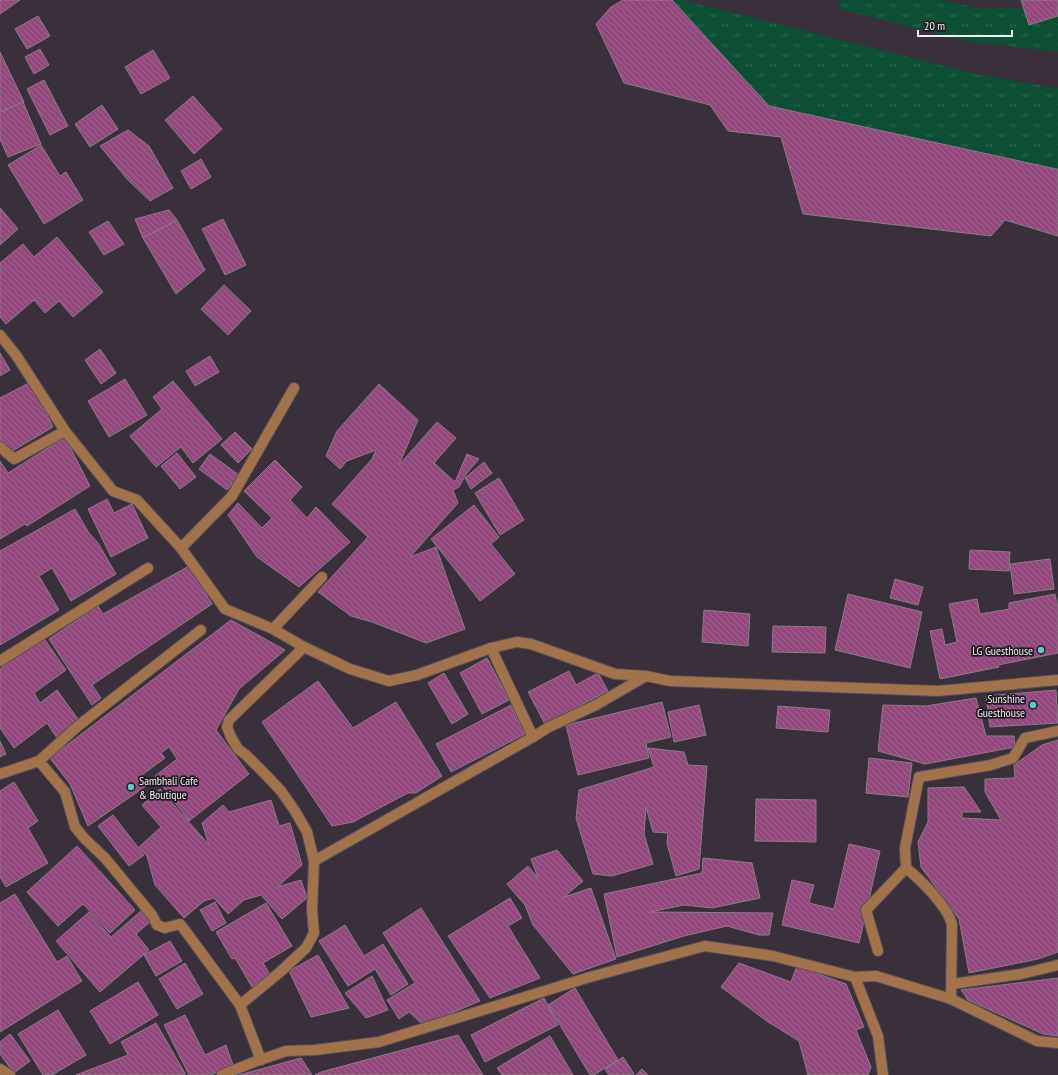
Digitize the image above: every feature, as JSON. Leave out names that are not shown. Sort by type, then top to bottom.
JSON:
[{"type":"street","points":[[0,335],[16,355],[65,431],[114,491],[137,500],[181,548],[225,609],[273,630],[350,669],[389,681],[417,675],[491,648],[517,642],[531,644],[615,674],[646,676],[670,681],[938,691],[1058,680]]},
{"type":"street","points":[[181,548],[232,496],[294,388]]},
{"type":"street","points":[[0,447],[14,459],[65,431]]},
{"type":"street","points":[[0,662],[148,568]]},
{"type":"street","points":[[273,630],[322,577]]},
{"type":"street","points":[[0,774],[39,761],[78,726],[201,630]]},
{"type":"street","points":[[240,1005],[306,948],[314,933],[312,910],[314,861],[307,832],[295,811],[281,791],[266,774],[238,749],[231,738],[227,727],[229,720],[304,647]]},
{"type":"street","points":[[491,648],[533,737]]},
{"type":"street","points":[[314,861],[549,727],[596,705],[646,676]]},
{"type":"street","points":[[951,999],[952,924],[950,918],[946,909],[906,868],[905,848],[919,777],[992,765],[1013,758],[1025,738],[1058,731]]},
{"type":"street","points":[[39,761],[65,792],[75,827],[105,858],[152,915],[158,925],[165,928],[180,924],[182,926],[240,1005],[261,1060]]},
{"type":"street","points":[[878,952],[866,910],[906,868]]},
{"type":"street","points":[[222,1075],[254,1062],[286,1052],[379,1042],[598,975],[705,946],[773,956],[855,977],[876,976],[951,999],[1037,1041],[1058,1043]]},
{"type":"street","points":[[952,984],[1021,974],[1058,965]]},
{"type":"street","points":[[855,977],[878,1036],[883,1075]]},
{"type":"street","points":[[0,1069],[10,1075]]},
{"type":"green space","points":[[672,0],[681,0],[980,75],[1058,88],[1058,169],[769,106]]},
{"type":"green space","points":[[841,0],[941,0],[976,8],[1058,8],[1058,52],[965,41],[838,9]]},
{"type":"building","points":[[0,0],[20,0],[0,14]]},
{"type":"building","points":[[623,0],[672,0],[769,106],[1058,169],[1058,236],[1005,220],[991,236],[803,214],[781,137],[728,131],[710,105],[624,83],[596,24],[611,7]]},
{"type":"building","points":[[1021,0],[1058,0],[1058,16],[1029,25]]},
{"type":"building","points":[[38,16],[50,36],[27,49],[15,29]]},
{"type":"building","points":[[40,49],[49,65],[34,74],[25,57]]},
{"type":"building","points":[[153,50],[170,78],[141,94],[125,67]]},
{"type":"building","points":[[0,52],[24,102],[0,112]]},
{"type":"building","points":[[44,80],[68,126],[50,135],[27,89]]},
{"type":"building","points":[[193,96],[222,129],[194,154],[165,120]]},
{"type":"building","points":[[23,102],[41,144],[8,157],[0,139],[0,112]]},
{"type":"building","points":[[102,105],[118,129],[90,147],[75,124]]},
{"type":"building","points":[[128,130],[149,146],[173,188],[150,201],[127,179],[100,146]]},
{"type":"building","points":[[41,145],[60,176],[66,172],[83,200],[44,224],[8,165]]},
{"type":"building","points":[[201,159],[211,177],[191,189],[181,171]]},
{"type":"building","points":[[0,208],[18,229],[0,245]]},
{"type":"building","points":[[169,210],[177,220],[143,238],[135,219]]},
{"type":"building","points":[[223,219],[246,265],[225,275],[202,229]]},
{"type":"building","points":[[177,220],[205,270],[176,294],[143,238]]},
{"type":"building","points":[[108,221],[124,244],[104,255],[89,232]]},
{"type":"building","points":[[57,237],[103,292],[73,317],[59,301],[45,313],[34,300],[6,324],[0,317],[0,263],[23,244],[34,257]]},
{"type":"building","points":[[224,285],[251,311],[228,335],[201,309]]},
{"type":"building","points":[[100,349],[116,373],[101,384],[85,360]]},
{"type":"building","points":[[0,353],[10,370],[0,376]]},
{"type":"building","points":[[210,356],[219,372],[195,386],[186,371]]},
{"type":"building","points":[[125,379],[147,415],[109,437],[88,401]]},
{"type":"building","points":[[173,381],[222,439],[193,463],[181,447],[156,467],[130,436],[162,409],[153,397]]},
{"type":"building","points":[[31,382],[53,427],[9,453],[2,441],[0,443],[0,398]]},
{"type":"building","points":[[379,384],[418,420],[399,465],[437,422],[456,438],[434,463],[455,482],[467,454],[479,459],[466,474],[459,487],[453,490],[458,503],[410,557],[436,547],[465,629],[426,643],[372,622],[351,616],[318,592],[368,537],[332,504],[372,459],[376,450],[347,461],[340,469],[326,456],[337,431]]},
{"type":"building","points":[[235,432],[252,449],[238,463],[221,445]]},
{"type":"building","points":[[65,437],[90,486],[27,526],[25,524],[0,539],[0,461],[8,473]]},
{"type":"building","points":[[177,453],[196,477],[180,489],[161,466]]},
{"type":"building","points":[[210,454],[239,475],[227,490],[199,469]]},
{"type":"building","points":[[275,460],[302,487],[290,500],[307,518],[316,507],[350,542],[299,587],[257,557],[228,515],[238,503],[262,528],[272,518],[244,491]]},
{"type":"building","points":[[484,462],[492,473],[471,489],[465,478]]},
{"type":"building","points":[[499,478],[524,520],[500,535],[475,493]]},
{"type":"building","points":[[107,499],[114,513],[132,504],[148,538],[111,557],[88,509]]},
{"type":"building","points":[[474,505],[499,537],[491,544],[515,574],[480,601],[431,539]]},
{"type":"building","points":[[75,509],[89,533],[98,543],[116,574],[71,601],[52,568],[39,576],[59,610],[0,645],[0,551]]},
{"type":"building","points":[[970,550],[1010,552],[1009,571],[969,569]]},
{"type":"building","points":[[1050,559],[1054,589],[1014,594],[1010,564]]},
{"type":"building","points":[[189,566],[212,604],[92,685],[101,698],[92,705],[49,639],[98,606],[103,614]]},
{"type":"building","points":[[895,579],[923,587],[918,605],[890,598]]},
{"type":"building","points":[[848,594],[922,612],[910,668],[835,650]]},
{"type":"building","points":[[1055,594],[1058,608],[1058,653],[940,679],[930,631],[942,629],[945,645],[957,642],[949,604],[977,599],[980,614],[1009,609],[1009,603]]},
{"type":"building","points":[[704,610],[750,614],[748,646],[702,642]]},
{"type":"building","points":[[231,620],[285,650],[239,689],[216,730],[249,774],[189,821],[155,776],[177,759],[169,747],[161,753],[165,758],[142,775],[149,784],[88,826],[70,784],[50,758]]},
{"type":"building","points":[[773,626],[826,627],[825,653],[772,652]]},
{"type":"building","points":[[43,637],[66,670],[34,693],[40,703],[57,690],[80,722],[57,738],[47,723],[14,748],[0,728],[0,669]]},
{"type":"building","points":[[487,658],[509,700],[482,714],[460,673]]},
{"type":"building","points":[[569,671],[576,685],[598,673],[608,691],[545,724],[528,692]]},
{"type":"building","points":[[444,673],[468,714],[452,724],[428,683]]},
{"type":"building","points":[[318,681],[353,728],[396,702],[442,776],[416,793],[408,793],[353,822],[332,826],[262,722]]},
{"type":"building","points":[[1056,690],[1058,723],[990,727],[986,696]]},
{"type":"building","points":[[976,698],[986,736],[1014,736],[1015,747],[925,764],[878,751],[883,705],[926,706]]},
{"type":"building","points":[[662,702],[671,737],[646,743],[649,758],[578,775],[566,725]]},
{"type":"building","points":[[511,705],[525,734],[451,772],[436,744]]},
{"type":"building","points":[[699,705],[706,735],[674,742],[668,712]]},
{"type":"building","points":[[778,706],[830,710],[828,732],[776,728]]},
{"type":"building","points":[[1058,740],[1058,952],[1038,959],[969,973],[959,919],[921,867],[918,842],[928,822],[928,788],[964,787],[981,812],[962,812],[962,818],[1001,820],[985,792],[985,779],[1015,778],[1014,765],[1042,745]]},
{"type":"building","points":[[0,741],[6,754],[0,757]]},
{"type":"building","points":[[648,748],[684,752],[688,765],[707,766],[699,869],[676,876],[667,843],[668,833],[653,832],[646,807],[644,834],[653,864],[612,876],[593,874],[576,818],[579,790],[654,767]]},
{"type":"building","points":[[869,758],[912,763],[908,797],[866,793]]},
{"type":"building","points":[[14,782],[38,821],[28,828],[48,863],[6,887],[0,877],[0,791]]},
{"type":"building","points":[[160,789],[209,845],[202,823],[223,805],[229,812],[271,800],[279,826],[290,823],[302,865],[277,887],[301,880],[307,898],[282,919],[261,895],[244,900],[228,914],[214,898],[204,901],[184,918],[155,885],[147,856],[139,847],[161,827],[142,805]]},
{"type":"building","points":[[756,799],[816,800],[816,842],[755,841]]},
{"type":"building","points":[[113,815],[144,855],[129,866],[98,826]]},
{"type":"building","points":[[849,844],[880,851],[859,943],[782,925],[792,880],[814,885],[809,903],[834,909]]},
{"type":"building","points":[[77,846],[135,910],[110,933],[83,904],[58,926],[27,892]]},
{"type":"building","points":[[557,850],[583,881],[564,897],[591,888],[616,959],[573,974],[533,925],[525,905],[507,884],[528,866],[538,878],[531,859]]},
{"type":"building","points":[[703,858],[752,863],[760,898],[712,908],[684,905],[650,912],[773,913],[769,935],[759,935],[727,926],[684,936],[617,957],[604,894],[702,873]]},
{"type":"building","points":[[15,894],[57,962],[67,956],[82,981],[0,1032],[0,903]]},
{"type":"building","points":[[510,898],[522,918],[508,926],[540,978],[490,998],[448,936]]},
{"type":"building","points":[[215,902],[226,923],[212,931],[200,910]]},
{"type":"building","points":[[266,903],[292,946],[263,963],[271,976],[252,987],[235,958],[232,959],[216,932]]},
{"type":"building","points":[[421,908],[480,1001],[423,1025],[409,1012],[399,1019],[387,1000],[415,983],[383,933]]},
{"type":"building","points":[[141,911],[150,922],[136,934],[149,950],[100,992],[56,941],[89,912],[111,937]]},
{"type":"building","points":[[345,925],[364,956],[383,944],[408,984],[391,995],[375,969],[348,986],[319,941]]},
{"type":"building","points":[[170,941],[182,961],[156,976],[144,955]]},
{"type":"building","points":[[318,955],[349,1008],[311,1017],[289,971]]},
{"type":"building","points":[[185,963],[203,994],[177,1009],[159,979]]},
{"type":"building","points":[[739,963],[791,982],[797,966],[846,984],[864,1027],[856,1030],[871,1067],[868,1075],[808,1075],[799,1041],[768,1022],[721,987]]},
{"type":"building","points":[[372,976],[388,1010],[366,1018],[345,993]]},
{"type":"building","points":[[1058,978],[1058,1036],[1043,1034],[968,1000],[961,990]]},
{"type":"building","points":[[138,982],[158,1015],[110,1044],[90,1011]]},
{"type":"building","points":[[575,988],[618,1060],[594,1075],[590,1075],[548,1005]]},
{"type":"building","points":[[544,998],[558,1025],[485,1062],[471,1035]]},
{"type":"building","points":[[58,1010],[86,1055],[52,1075],[43,1075],[18,1034]]},
{"type":"building","points":[[185,1015],[205,1055],[226,1045],[233,1065],[211,1075],[189,1075],[164,1025]]},
{"type":"building","points":[[156,1023],[186,1075],[76,1075],[128,1055],[121,1042]]},
{"type":"building","points":[[10,1034],[30,1061],[14,1073],[0,1054],[0,1042]]},
{"type":"building","points":[[458,1035],[483,1075],[315,1075],[321,1072]]},
{"type":"building","points":[[550,1036],[573,1075],[502,1075],[497,1068]]},
{"type":"building","points":[[623,1057],[634,1074],[609,1075],[605,1069]]},
{"type":"building","points":[[301,1058],[312,1075],[239,1075]]},
{"type":"building","points":[[642,1069],[648,1075],[636,1075]]},
{"type":"place","name":"LG Guesthouse","points":[[1041,650]]},
{"type":"place","name":"Sunshine Guesthouse","points":[[1033,705]]},
{"type":"place","name":"Sambhali Cafe & Boutique","points":[[131,787]]}]
